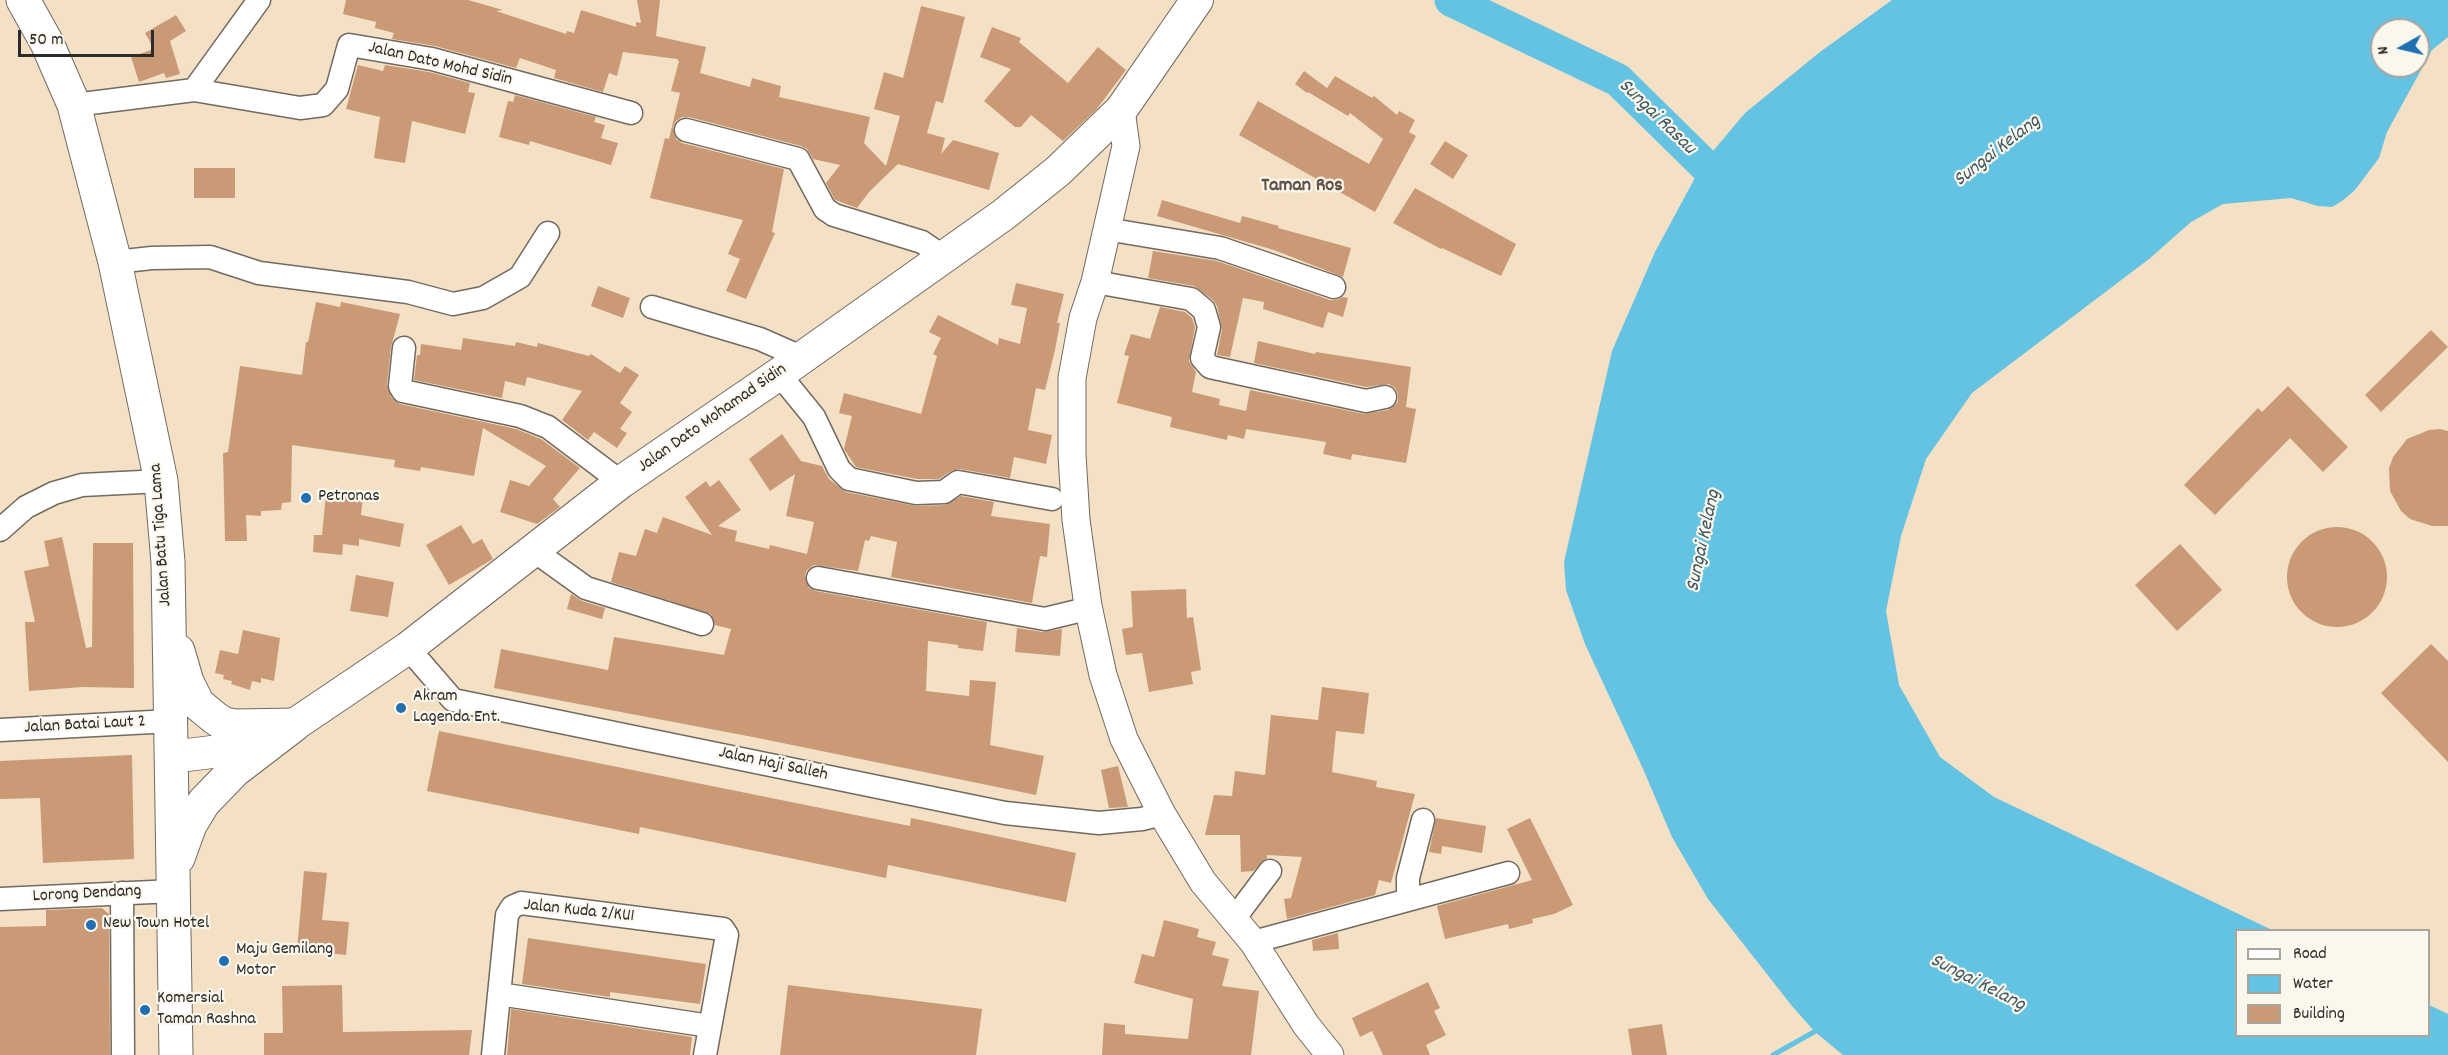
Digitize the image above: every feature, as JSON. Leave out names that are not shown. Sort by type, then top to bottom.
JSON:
[{"type":"main road","name":"Jalan Batu Tiga Lama","points":[[23,0],[47,43],[74,105],[116,262],[161,481],[168,562],[176,1055]]},
{"type":"main road","name":"Jalan Dato Mohamad Sidin","points":[[171,757],[228,750],[294,725],[408,648],[621,482],[1003,215],[1058,171],[1121,110],[1194,5]]},
{"type":"main road","points":[[168,617],[187,682],[198,704],[224,724],[236,726],[294,725]]},
{"type":"main road","points":[[173,881],[190,825],[204,802],[234,771],[294,725]]},
{"type":"street","points":[[194,90],[259,0]]},
{"type":"street","name":"Jalan Dato Mohd Sidin","points":[[74,105],[194,90],[300,108],[323,105],[337,89],[349,45],[432,59],[631,113]]},
{"type":"street","points":[[1121,110],[1126,146],[1095,282],[1083,318],[1072,378],[1072,455],[1076,520],[1088,606],[1103,675],[1124,738],[1162,814],[1203,882],[1253,942],[1306,1025],[1330,1055]]},
{"type":"street","points":[[686,130],[798,159],[825,209],[834,215],[922,242],[944,257]]},
{"type":"street","points":[[1106,230],[1220,248],[1334,287]]},
{"type":"street","points":[[116,262],[152,258],[210,257],[259,273],[408,292],[453,304],[483,298],[520,277],[548,233]]},
{"type":"street","points":[[1095,282],[1191,299],[1204,310],[1209,327],[1202,358],[1210,367],[1366,401],[1385,397]]},
{"type":"street","points":[[652,308],[760,339],[790,366],[838,469],[849,479],[916,493],[944,492],[958,482],[1052,499]]},
{"type":"street","points":[[404,348],[400,386],[403,391],[520,416],[548,427],[621,482]]},
{"type":"street","points":[[0,530],[27,507],[54,493],[82,485],[161,481]]},
{"type":"street","points":[[533,550],[586,588],[702,624]]},
{"type":"street","points":[[818,578],[1045,620],[1088,606]]},
{"type":"street","name":"Jalan Haji Salleh","points":[[408,648],[453,700],[1005,813],[1100,823],[1142,819],[1162,814]]},
{"type":"street","name":"Jalan Batai Laut 2","points":[[0,730],[171,721]]},
{"type":"street","points":[[1408,900],[1408,878],[1423,820]]},
{"type":"street","points":[[1234,919],[1270,871]]},
{"type":"street","points":[[1253,942],[1509,873]]},
{"type":"street","name":"Lorong Dendang","points":[[0,899],[122,893],[173,881]]},
{"type":"street","points":[[122,893],[123,1055]]},
{"type":"street","name":"Jalan Kuda 2/KU1","points":[[493,1055],[507,915],[512,907],[521,903],[723,929],[727,935],[710,1026]]},
{"type":"street","points":[[499,994],[710,1026],[705,1055]]},
{"type":"water","name":"Sungai Kelang","points":[[1892,0],[2448,0],[2448,37],[2430,54],[2430,18],[2370,18],[2370,78],[2417,78],[2387,132],[2379,158],[2355,190],[2342,201],[2332,207],[2318,206],[2291,198],[2223,204],[2191,222],[2149,259],[1972,393],[1926,459],[1901,536],[1886,611],[1899,685],[1940,757],[1994,797],[2270,929],[2235,929],[2235,1037],[2430,1037],[2430,1005],[2448,1014],[2448,1055],[1843,1055],[1815,1032],[1792,1006],[1708,899],[1672,837],[1585,644],[1566,590],[1564,562],[1612,351],[1655,252],[1703,163],[1745,113],[1820,52]]},
{"type":"building","points":[[346,0],[468,0],[503,10],[496,11],[566,34],[567,31],[574,33],[581,10],[636,27],[636,22],[641,23],[637,0],[660,0],[656,36],[706,47],[700,73],[750,87],[752,78],[781,86],[779,97],[870,117],[864,143],[886,166],[900,116],[874,109],[884,72],[903,78],[921,6],[965,17],[943,103],[936,101],[927,133],[945,138],[941,154],[953,140],[999,153],[989,190],[898,164],[870,191],[857,208],[835,200],[826,183],[840,165],[813,159],[807,149],[801,146],[682,117],[673,127],[676,139],[682,143],[784,169],[772,232],[775,233],[746,299],[726,291],[740,259],[728,254],[743,220],[650,198],[665,138],[669,139],[680,93],[671,91],[679,61],[677,59],[623,52],[617,76],[609,73],[603,92],[554,78],[556,70],[520,58],[516,68],[435,46],[392,39],[394,33],[375,28],[376,22],[343,14]]},
{"type":"building","points":[[176,15],[186,31],[170,41],[180,74],[166,78],[164,73],[139,82],[131,57],[154,49],[145,33]]},
{"type":"building","points":[[992,27],[1021,38],[1019,42],[1068,83],[1098,47],[1126,70],[1096,110],[1063,141],[1031,115],[1021,127],[1015,127],[984,101],[1011,69],[980,57]]},
{"type":"building","points":[[358,65],[383,71],[385,65],[429,72],[470,83],[468,92],[475,93],[465,134],[412,121],[405,163],[374,158],[380,117],[346,109]]},
{"type":"building","points":[[1304,71],[1327,88],[1335,76],[1372,98],[1374,96],[1397,115],[1399,111],[1415,120],[1409,132],[1416,136],[1375,212],[1239,135],[1258,101],[1369,164],[1383,139],[1350,113],[1348,116],[1295,84]]},
{"type":"building","points":[[515,95],[596,117],[594,122],[605,125],[601,138],[618,143],[611,165],[530,141],[529,145],[499,137],[508,101],[513,102]]},
{"type":"building","points":[[1445,141],[1468,155],[1453,179],[1430,164]]},
{"type":"building","points":[[194,168],[235,168],[235,198],[194,198]]},
{"type":"building","points":[[1415,188],[1516,244],[1501,276],[1441,249],[1393,223]]},
{"type":"building","points":[[1162,200],[1240,223],[1242,216],[1351,248],[1343,277],[1274,250],[1157,216]]},
{"type":"building","points":[[1153,251],[1217,261],[1330,300],[1348,298],[1343,317],[1328,312],[1323,328],[1263,309],[1264,302],[1243,298],[1230,357],[1217,355],[1222,329],[1217,306],[1213,300],[1194,286],[1148,278]]},
{"type":"building","points":[[1016,283],[1064,294],[1057,323],[1060,323],[1055,350],[1045,390],[1036,388],[1028,430],[1052,435],[1046,464],[1014,457],[1010,478],[960,469],[951,471],[939,479],[917,479],[856,467],[844,449],[852,416],[839,413],[844,393],[921,414],[937,356],[933,354],[941,338],[929,332],[938,315],[998,345],[999,338],[1020,344],[1027,308],[1011,305]]},
{"type":"building","points":[[598,286],[630,298],[623,318],[591,306]]},
{"type":"building","points":[[316,302],[340,307],[341,302],[400,314],[391,347],[387,385],[392,398],[400,404],[516,429],[541,439],[580,468],[553,499],[560,507],[537,524],[500,512],[510,480],[529,486],[546,466],[483,428],[474,476],[421,467],[420,471],[394,467],[395,460],[292,445],[291,502],[282,503],[281,510],[261,511],[261,516],[246,515],[247,541],[225,541],[223,453],[228,452],[240,366],[302,375],[306,342],[308,342]]},
{"type":"building","points":[[1160,307],[1185,312],[1192,318],[1195,327],[1189,361],[1196,372],[1192,392],[1220,399],[1219,405],[1246,411],[1250,390],[1364,414],[1388,410],[1398,402],[1395,388],[1389,384],[1366,387],[1254,363],[1258,341],[1315,354],[1316,352],[1411,367],[1406,407],[1416,409],[1406,463],[1352,454],[1351,460],[1323,454],[1326,442],[1246,429],[1244,439],[1228,435],[1227,440],[1170,427],[1172,417],[1117,403],[1129,356],[1124,355],[1131,334],[1150,339]]},
{"type":"building","points":[[2431,330],[2448,347],[2381,412],[2365,395]]},
{"type":"building","points":[[463,338],[515,346],[516,342],[537,347],[538,343],[589,356],[591,354],[620,373],[625,366],[639,375],[620,403],[632,412],[620,429],[627,433],[617,448],[594,432],[588,440],[562,420],[582,391],[527,377],[525,386],[505,381],[502,398],[414,380],[417,355],[420,355],[421,344],[461,350]]},
{"type":"building","points":[[2288,386],[2348,447],[2323,472],[2290,438],[2215,515],[2184,485],[2258,408],[2262,412]]},
{"type":"building","points":[[2429,430],[2448,431],[2448,526],[2432,526],[2410,519],[2401,511],[2390,491],[2389,468],[2393,457],[2407,439]]},
{"type":"building","points":[[782,434],[801,461],[822,466],[829,479],[846,492],[916,506],[945,505],[961,496],[994,502],[991,516],[1050,524],[1047,557],[1040,556],[1032,603],[891,577],[897,542],[871,536],[869,541],[865,540],[858,571],[814,565],[807,570],[805,576],[809,588],[816,591],[987,622],[983,651],[928,641],[926,691],[969,696],[970,680],[996,682],[990,745],[1044,756],[1036,795],[758,738],[494,688],[501,649],[608,670],[614,637],[724,655],[731,629],[715,625],[711,614],[611,582],[619,552],[636,556],[645,529],[657,533],[663,517],[712,535],[685,497],[706,481],[710,487],[719,480],[741,510],[718,526],[737,531],[735,541],[769,549],[770,545],[807,554],[814,522],[786,516],[795,474],[770,491],[749,459]]},
{"type":"building","points":[[326,494],[363,497],[361,515],[404,524],[400,547],[359,539],[359,546],[343,544],[342,555],[313,552],[314,535],[322,535]]},
{"type":"building","points":[[461,525],[473,544],[482,539],[493,559],[449,585],[426,545]]},
{"type":"building","points":[[2337,527],[2356,531],[2373,541],[2383,558],[2387,577],[2383,596],[2373,613],[2356,623],[2337,627],[2318,623],[2301,613],[2291,596],[2287,577],[2291,558],[2301,541],[2318,531]]},
{"type":"building","points":[[62,537],[86,648],[92,647],[93,543],[133,543],[134,688],[82,687],[29,691],[25,622],[35,622],[24,571],[49,566],[44,541]]},
{"type":"building","points":[[2180,544],[2222,590],[2177,631],[2135,585]]},
{"type":"building","points":[[356,575],[394,582],[388,617],[350,611]]},
{"type":"building","points":[[1186,589],[1187,618],[1193,617],[1201,670],[1191,672],[1193,684],[1149,692],[1142,653],[1126,655],[1122,629],[1133,627],[1131,591]]},
{"type":"building","points":[[571,594],[582,601],[605,608],[602,619],[567,609]]},
{"type":"building","points":[[1017,628],[1043,632],[1062,629],[1060,656],[1015,652]]},
{"type":"building","points":[[243,630],[280,638],[274,681],[261,678],[261,683],[252,681],[250,690],[231,684],[232,681],[223,679],[224,675],[215,673],[220,650],[238,654]]},
{"type":"building","points":[[2431,644],[2448,661],[2448,762],[2381,693]]},
{"type":"building","points":[[1322,687],[1369,693],[1364,734],[1336,731],[1332,772],[1377,781],[1376,787],[1415,794],[1391,883],[1379,880],[1375,895],[1287,919],[1284,899],[1291,898],[1302,857],[1267,855],[1267,858],[1253,871],[1241,872],[1240,835],[1205,835],[1214,795],[1232,796],[1235,771],[1265,775],[1271,715],[1318,720]]},
{"type":"building","points":[[439,731],[910,826],[911,818],[1076,853],[1066,902],[888,865],[886,878],[640,827],[639,834],[427,791]]},
{"type":"building","points":[[132,755],[134,859],[43,863],[40,798],[0,799],[0,761]]},
{"type":"building","points":[[1118,766],[1128,807],[1109,808],[1101,770]]},
{"type":"building","points":[[1436,818],[1486,826],[1482,853],[1442,846],[1441,854],[1429,852]]},
{"type":"building","points":[[1530,818],[1573,905],[1554,914],[1532,919],[1533,923],[1509,929],[1508,924],[1445,939],[1437,906],[1532,880],[1507,829]]},
{"type":"building","points":[[304,871],[327,873],[322,920],[349,922],[346,955],[297,950]]},
{"type":"building","points":[[102,908],[109,914],[110,1055],[0,1055],[0,927],[46,926],[46,910]]},
{"type":"building","points":[[1164,920],[1199,929],[1197,937],[1216,942],[1212,955],[1229,959],[1222,986],[1259,991],[1251,1055],[1102,1055],[1104,1023],[1125,1025],[1125,1034],[1188,1039],[1193,999],[1134,983],[1142,954],[1154,957]]},
{"type":"building","points":[[1338,933],[1339,949],[1313,951],[1312,940]]},
{"type":"building","points":[[528,938],[706,964],[700,1004],[610,992],[610,997],[522,984]]},
{"type":"building","points":[[1428,982],[1440,1008],[1434,1011],[1446,1035],[1426,1045],[1430,1055],[1383,1055],[1372,1031],[1360,1037],[1352,1018]]},
{"type":"building","points":[[342,985],[343,1032],[472,1030],[469,1055],[264,1055],[264,1033],[283,1033],[282,986]]},
{"type":"building","points":[[788,985],[982,1009],[976,1055],[780,1055]]},
{"type":"building","points":[[511,1009],[692,1037],[690,1055],[507,1055]]},
{"type":"building","points":[[1662,1024],[1667,1055],[1632,1055],[1628,1029]]},
{"type":"waterway","name":"Sungai Rasau","points":[[1451,0],[1618,80],[1735,195]]},
{"type":"waterway","points":[[1773,1055],[1821,1028]]},
{"type":"place","name":"Petronas","points":[[306,498]]},
{"type":"place","name":"Akram Lagenda Ent.","points":[[401,708]]},
{"type":"place","name":"New Town Hotel","points":[[91,925]]},
{"type":"place","name":"Maju Gemilang Motor","points":[[224,961]]},
{"type":"place","name":"Komersial Taman Rashna","points":[[145,1010]]},
{"type":"district","name":"Taman Ros","points":[[1302,187]]}]
